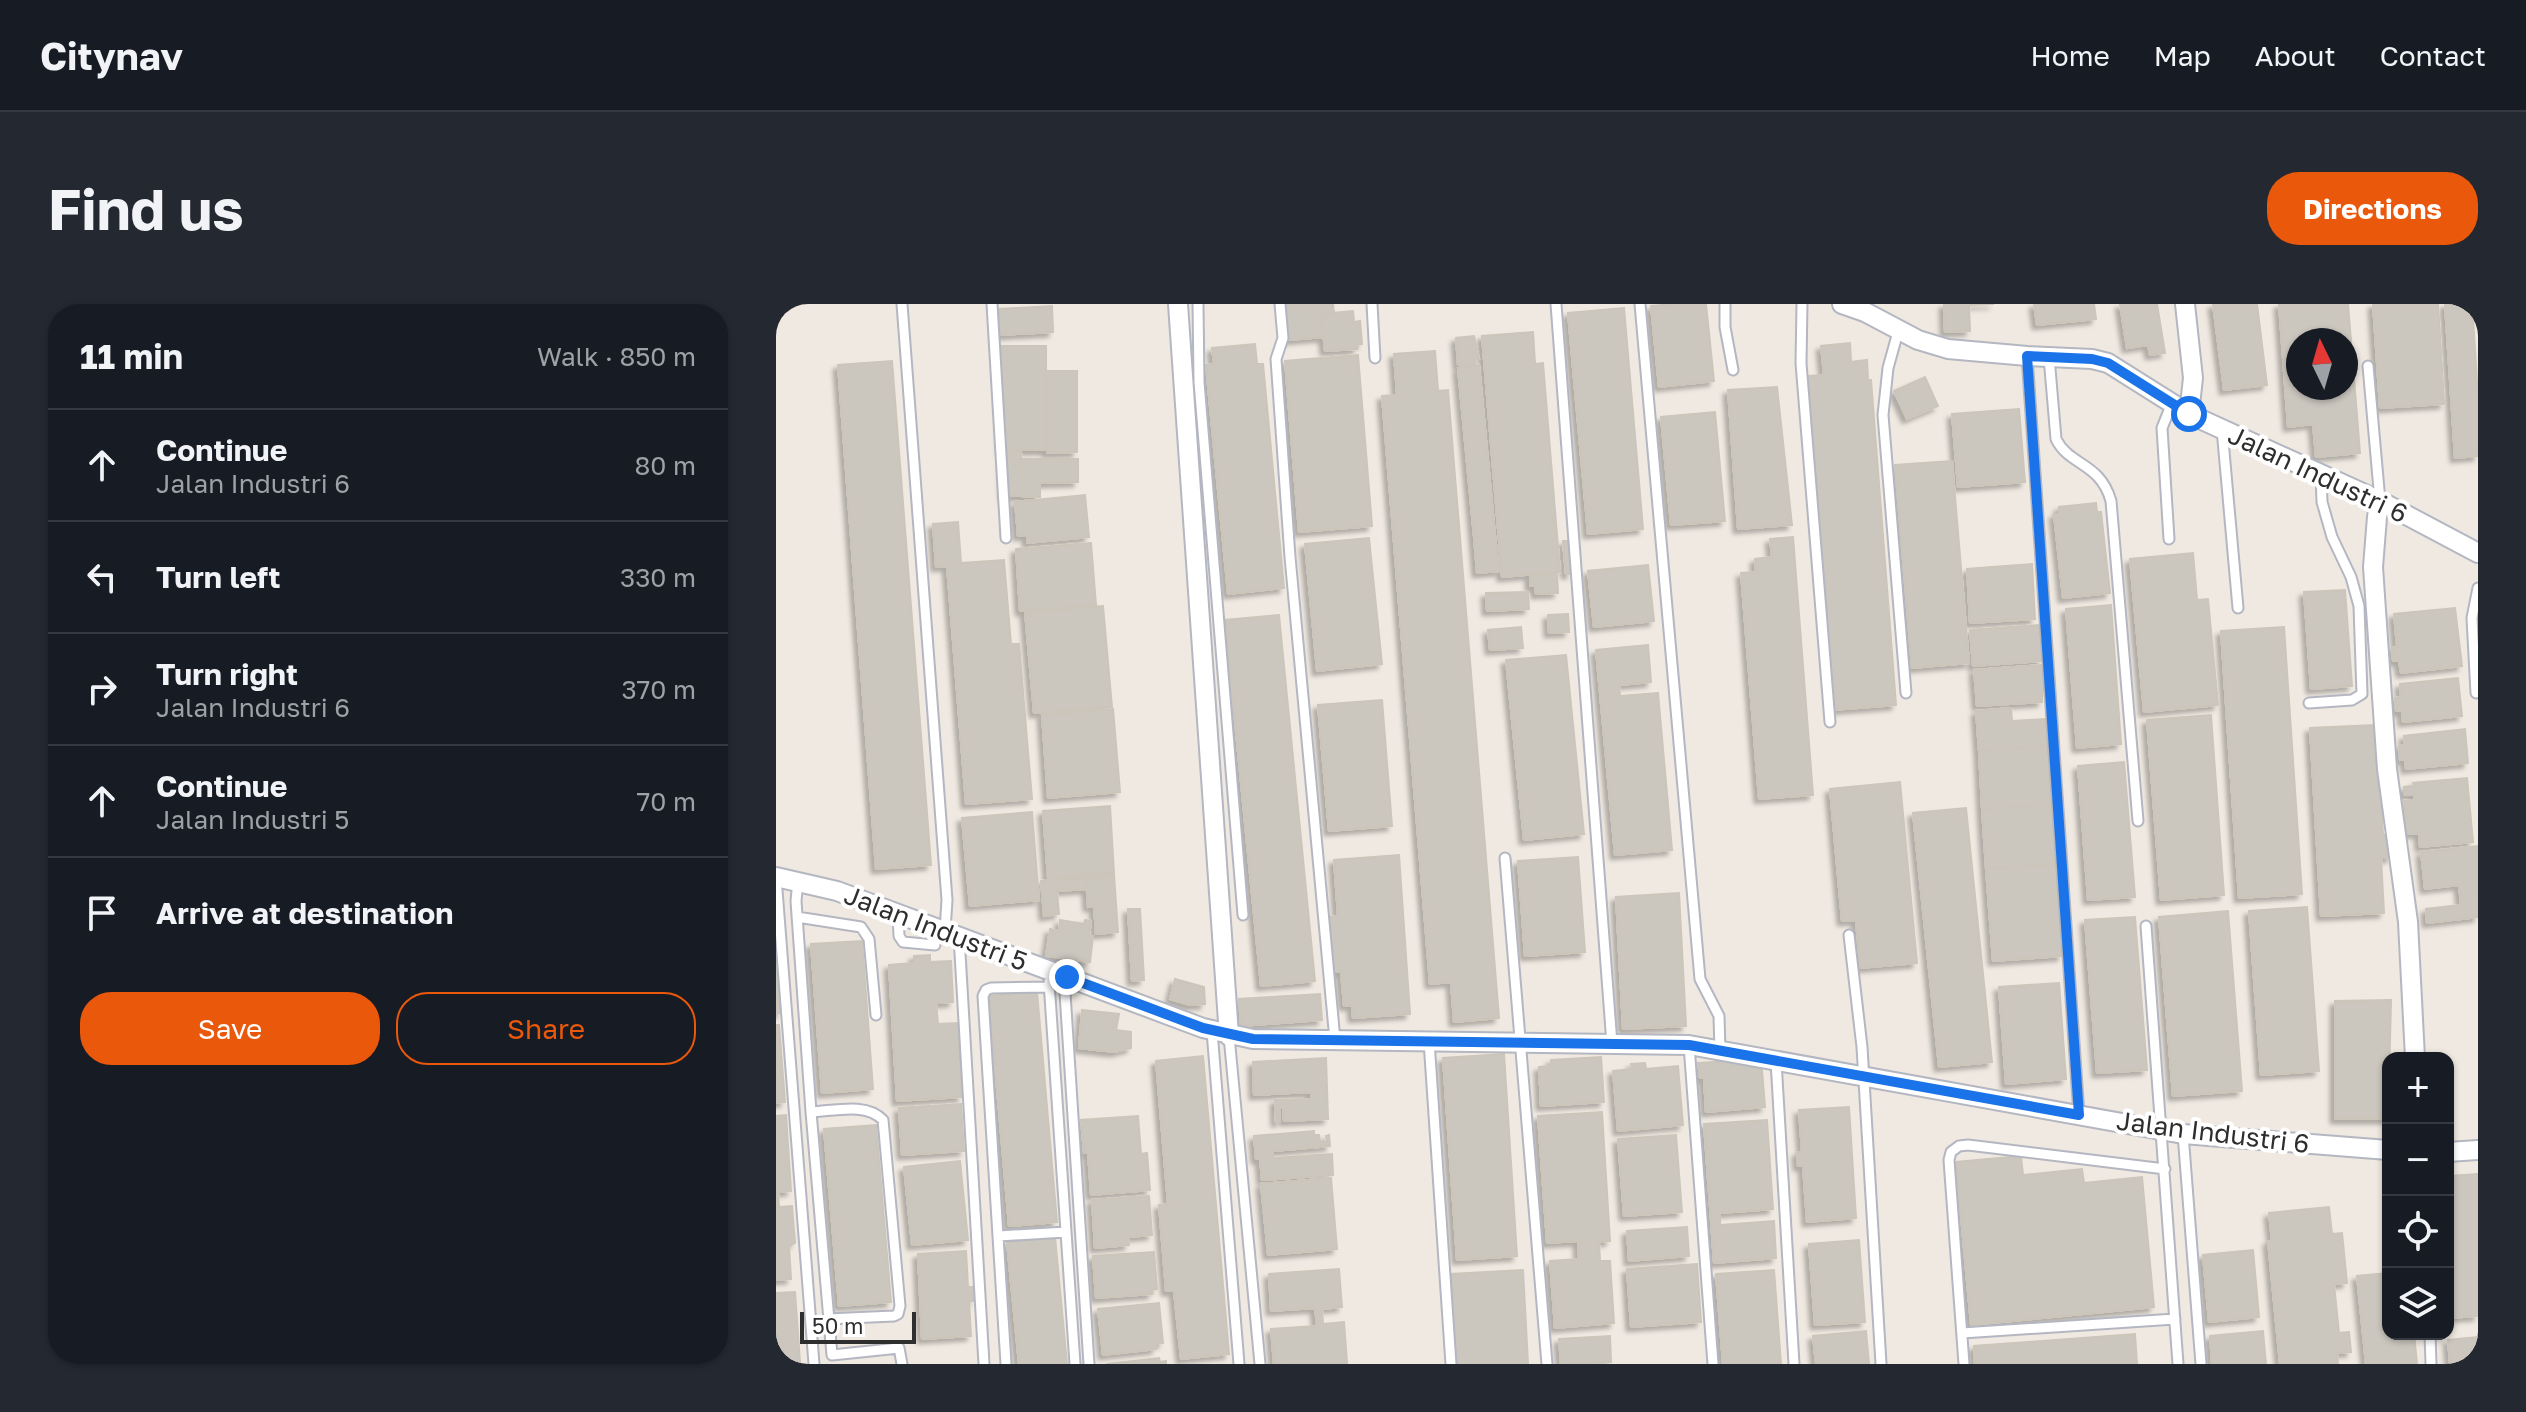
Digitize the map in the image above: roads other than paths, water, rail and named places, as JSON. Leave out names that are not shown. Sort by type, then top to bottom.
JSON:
[{"type":"street","points":[[1178,304],[1220,1033]]},
{"type":"street","name":"Jalan Industri 6","points":[[1842,304],[1864,308],[1898,332],[1948,349],[2092,359],[2108,363],[2189,414],[2380,501],[2478,553]]},
{"type":"street","points":[[2185,304],[2193,378],[2189,414]]},
{"type":"street","points":[[2380,501],[2373,567],[2387,769],[2408,922],[2415,1052]]},
{"type":"street","name":"Jalan Industri 5","points":[[776,877],[837,891],[1049,979],[1067,977],[1220,1033]]},
{"type":"street","name":"Jalan Industri 6","points":[[1220,1033],[1253,1039],[1689,1045],[2183,1134],[2382,1150]]},
{"type":"street","points":[[2454,1152],[2478,1150]]},
{"type":"lane","points":[[902,304],[947,900],[946,938],[984,1364]]},
{"type":"lane","points":[[992,304],[1006,538]]},
{"type":"lane","points":[[1198,304],[1199,382],[1243,915]]},
{"type":"lane","points":[[1280,304],[1283,338],[1276,359],[1290,557],[1335,1040]]},
{"type":"lane","points":[[1372,304],[1375,358]]},
{"type":"lane","points":[[1556,304],[1612,1044]]},
{"type":"lane","points":[[1640,304],[1700,979],[1719,1016],[1720,1051]]},
{"type":"lane","points":[[1725,304],[1725,327],[1733,370]]},
{"type":"lane","points":[[1802,304],[1801,363],[1830,722]]},
{"type":"lane","points":[[1898,332],[1888,368],[1883,415],[1906,693]]},
{"type":"lane","points":[[2027,356],[2079,1115]]},
{"type":"lane","points":[[2049,357],[2056,439],[2060,448],[2098,474],[2111,501],[2138,821]]},
{"type":"lane","points":[[2368,366],[2380,501]]},
{"type":"lane","points":[[2169,539],[2162,428],[2172,403]]},
{"type":"lane","points":[[2222,429],[2238,608]]},
{"type":"lane","points":[[2309,703],[2352,700],[2362,694],[2359,606],[2351,577],[2332,537],[2322,502],[2321,474]]},
{"type":"lane","points":[[2476,693],[2472,618],[2478,588]]},
{"type":"lane","points":[[1505,858],[1547,1364]]},
{"type":"lane","points":[[776,877],[814,1364]]},
{"type":"lane","points":[[798,881],[797,917],[832,1355],[899,1348],[902,1364]]},
{"type":"lane","points":[[797,917],[864,929],[869,939],[876,1015]]},
{"type":"lane","points":[[2146,926],[2178,1364]]},
{"type":"lane","points":[[1849,935],[1862,1047],[1881,1364]]},
{"type":"lane","points":[[1067,977],[1065,993],[1089,1364]]},
{"type":"lane","points":[[1006,1364],[983,996],[991,988],[1049,979],[1075,1364]]},
{"type":"lane","points":[[1220,1033],[1239,1364]]},
{"type":"lane","points":[[1220,1033],[1260,1364]]},
{"type":"lane","points":[[1429,1041],[1451,1364]]},
{"type":"lane","points":[[1689,1045],[1713,1364]]},
{"type":"lane","points":[[1776,1061],[1794,1364]]},
{"type":"lane","points":[[811,1112],[865,1109],[876,1112],[883,1120],[900,1306],[898,1314],[894,1316],[827,1319]]},
{"type":"lane","points":[[2183,1134],[2201,1364]]},
{"type":"lane","points":[[1964,1364],[1949,1160],[1951,1152],[1959,1146],[1968,1145],[2165,1169]]},
{"type":"lane","points":[[999,1236],[1066,1232]]},
{"type":"lane","points":[[1962,1333],[2175,1319]]},
{"type":"lane","points":[[2430,1340],[2431,1364]]}]
